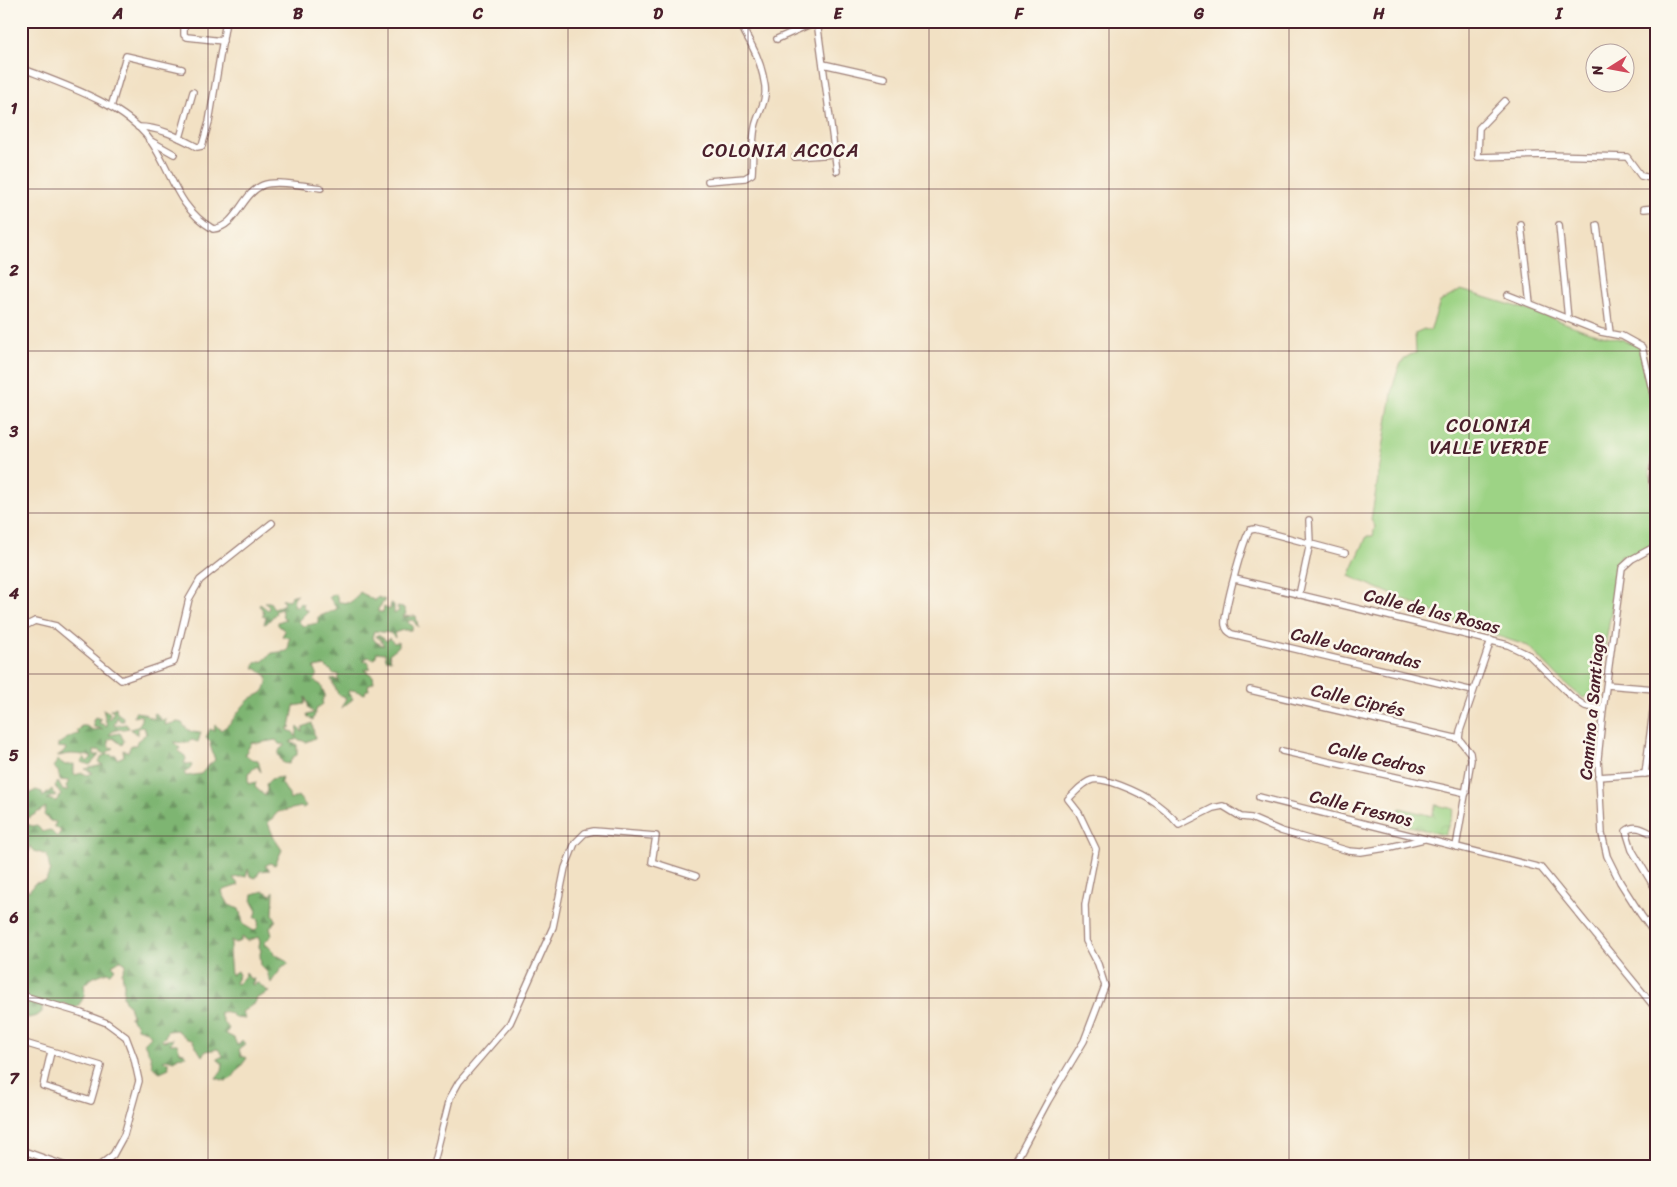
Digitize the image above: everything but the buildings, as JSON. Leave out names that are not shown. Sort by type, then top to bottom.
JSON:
[{"type":"street","points":[[79,21],[82,24],[126,25]]},
{"type":"street","points":[[184,21],[183,32],[187,37],[223,41]]},
{"type":"street","points":[[138,127],[151,127],[197,147],[202,146],[226,21]]},
{"type":"street","points":[[708,181],[745,178],[752,174],[754,136],[756,124],[764,103],[765,88],[758,62],[741,21]]},
{"type":"street","points":[[777,39],[817,21],[837,170]]},
{"type":"street","points":[[111,107],[126,56],[182,69]]},
{"type":"street","points":[[823,64],[885,78]]},
{"type":"street","points":[[21,68],[71,88],[111,107],[138,127],[150,140],[185,206],[213,230],[225,226],[254,191],[264,185],[277,184],[321,188]]},
{"type":"street","points":[[180,138],[193,92]]},
{"type":"street","points":[[1505,101],[1479,128],[1478,157],[1546,155],[1627,157],[1641,176],[1656,179]]},
{"type":"street","points":[[150,140],[174,154]]},
{"type":"street","points":[[795,157],[835,154]]},
{"type":"street","points":[[1644,209],[1656,208]]},
{"type":"street","points":[[1597,224],[1610,333]]},
{"type":"street","points":[[1521,225],[1530,303]]},
{"type":"street","points":[[1558,225],[1568,319]]},
{"type":"street","points":[[1508,295],[1568,319],[1622,336],[1642,347],[1656,408]]},
{"type":"street","points":[[1656,447],[1652,481],[1656,489]]},
{"type":"street","points":[[1300,595],[1310,543],[1309,520]]},
{"type":"street","points":[[21,628],[35,621],[56,626],[121,680],[174,662],[189,599],[200,580],[272,523]]},
{"type":"street","points":[[1235,579],[1248,532],[1255,529],[1345,554]]},
{"type":"street","name":"Camino a Santiago","points":[[1656,546],[1632,559],[1622,568],[1598,758],[1602,834],[1607,856],[1640,916],[1656,936]]},
{"type":"street","name":"Calle de las Rosas","points":[[1235,579],[1508,645],[1529,654],[1573,698],[1585,706],[1603,710]]},
{"type":"street","name":"Calle Jacarandas","points":[[1235,579],[1225,622],[1226,630],[1232,634],[1473,691]]},
{"type":"street","points":[[1456,847],[1471,760],[1470,752],[1459,739],[1460,731],[1490,640]]},
{"type":"street","points":[[1607,684],[1656,688],[1645,774]]},
{"type":"street","name":"Calle Ciprés","points":[[1250,690],[1459,739]]},
{"type":"street","name":"Calle Cedros","points":[[1282,751],[1466,794]]},
{"type":"street","points":[[1598,777],[1656,773]]},
{"type":"street","points":[[1014,1166],[1048,1101],[1084,1041],[1105,986],[1098,964],[1086,942],[1085,906],[1096,849],[1079,813],[1068,799],[1088,782],[1094,779],[1101,780],[1145,795],[1169,813],[1179,826],[1213,808],[1223,806],[1241,818],[1251,818],[1281,831],[1349,851],[1361,852],[1386,848],[1424,839]]},
{"type":"street","name":"Calle Fresnos","points":[[1259,797],[1541,868],[1656,1009]]},
{"type":"street","points":[[1656,836],[1635,827],[1629,828],[1626,831],[1632,850],[1656,890]]},
{"type":"street","points":[[433,1166],[450,1098],[459,1082],[510,1023],[553,927],[565,868],[575,844],[585,833],[594,831],[656,836],[652,862],[696,876]]},
{"type":"street","points":[[21,995],[81,1013],[107,1024],[126,1037],[134,1058],[139,1081],[124,1135],[112,1155],[99,1166]]},
{"type":"street","points":[[21,1042],[101,1066],[91,1101],[43,1086],[51,1052]]},
{"type":"street","points":[[21,1150],[66,1166]]},
{"type":"green space","points":[[1461,290],[1538,313],[1589,332],[1624,340],[1642,348],[1656,423],[1650,469],[1651,491],[1656,492],[1656,537],[1648,548],[1631,556],[1621,555],[1597,693],[1583,698],[1562,681],[1528,646],[1464,625],[1349,576],[1367,536],[1373,536],[1375,526],[1371,520],[1394,382],[1399,368],[1407,357],[1416,353],[1415,333],[1424,329],[1430,331],[1440,302]]},
{"type":"green space","points":[[360,592],[375,601],[378,597],[385,600],[378,609],[378,612],[383,612],[384,607],[390,610],[391,602],[394,605],[394,614],[399,611],[397,607],[404,608],[406,614],[402,617],[416,616],[418,627],[413,620],[408,621],[413,626],[411,630],[394,633],[395,638],[390,633],[374,631],[372,637],[376,642],[384,646],[380,639],[375,636],[378,635],[387,641],[389,638],[394,643],[398,642],[398,647],[389,654],[391,660],[386,659],[385,653],[377,652],[375,659],[368,657],[363,661],[368,661],[370,669],[364,670],[373,676],[374,682],[368,685],[369,690],[366,690],[365,694],[353,690],[348,691],[353,699],[341,708],[346,698],[338,694],[331,679],[338,681],[338,674],[333,674],[325,666],[314,668],[317,674],[314,681],[321,685],[325,695],[322,701],[323,704],[317,708],[313,720],[307,716],[314,713],[309,709],[306,697],[305,704],[294,706],[288,730],[293,732],[296,737],[298,727],[302,732],[303,727],[312,723],[315,738],[306,742],[297,739],[290,742],[297,745],[297,755],[293,757],[289,764],[283,763],[278,754],[285,745],[279,744],[276,740],[252,742],[245,754],[251,759],[258,760],[261,772],[257,766],[248,773],[248,784],[256,782],[255,787],[265,796],[266,784],[271,779],[282,777],[281,782],[290,800],[298,796],[306,806],[278,812],[268,823],[274,838],[282,850],[275,865],[270,863],[265,866],[270,870],[260,871],[256,878],[250,876],[248,869],[246,876],[233,878],[239,885],[222,892],[229,905],[239,909],[244,925],[254,931],[258,927],[259,919],[255,918],[257,911],[252,902],[253,894],[264,891],[271,895],[274,891],[273,914],[276,920],[270,928],[272,935],[265,942],[265,946],[267,945],[274,954],[289,964],[283,966],[271,983],[267,972],[261,966],[261,950],[258,937],[247,941],[242,937],[241,941],[235,943],[231,940],[229,951],[231,975],[237,971],[239,975],[235,983],[237,984],[244,977],[246,972],[249,978],[254,979],[252,985],[258,983],[269,992],[257,998],[255,1003],[242,1012],[245,1019],[235,1018],[228,1012],[219,1013],[225,1025],[229,1028],[226,1034],[234,1038],[237,1045],[242,1040],[246,1045],[239,1049],[241,1056],[247,1058],[232,1078],[226,1081],[216,1078],[222,1070],[223,1064],[217,1059],[223,1056],[218,1049],[206,1051],[202,1056],[192,1040],[187,1039],[177,1030],[167,1031],[165,1037],[161,1040],[173,1039],[170,1044],[177,1044],[180,1052],[186,1056],[177,1057],[175,1061],[166,1059],[163,1061],[168,1062],[169,1068],[160,1072],[153,1067],[144,1043],[151,1036],[147,1031],[137,1028],[137,1025],[129,1017],[132,1016],[129,1005],[123,996],[122,973],[126,964],[120,960],[112,965],[115,968],[111,973],[107,972],[94,977],[84,984],[85,992],[76,1008],[68,1007],[64,1003],[58,1008],[50,1005],[42,1006],[42,1012],[37,1016],[28,1018],[25,1016],[24,1006],[21,1003],[21,886],[29,891],[35,883],[46,881],[50,870],[47,855],[34,851],[30,846],[29,852],[21,851],[21,837],[27,824],[37,825],[42,832],[50,830],[57,837],[61,831],[54,826],[56,822],[50,821],[44,815],[46,807],[29,818],[21,812],[21,802],[25,800],[25,796],[36,790],[42,792],[43,797],[52,789],[56,795],[47,799],[56,801],[61,795],[55,786],[58,782],[63,791],[68,790],[66,786],[69,781],[60,780],[58,771],[53,767],[58,760],[65,765],[74,764],[74,775],[83,773],[87,775],[93,773],[85,769],[103,765],[99,763],[102,756],[106,755],[99,750],[94,751],[94,755],[99,755],[90,765],[81,762],[84,757],[87,762],[92,757],[90,756],[70,754],[57,756],[65,751],[66,748],[58,747],[58,744],[79,734],[77,730],[81,726],[86,726],[93,730],[103,729],[94,727],[93,721],[95,717],[101,719],[99,723],[107,726],[103,709],[110,713],[109,720],[114,712],[110,710],[116,707],[117,713],[123,717],[124,721],[120,721],[117,717],[114,726],[126,724],[129,728],[116,730],[109,735],[120,733],[124,741],[122,745],[113,738],[108,740],[109,747],[114,748],[106,753],[113,756],[116,755],[117,759],[124,756],[123,750],[128,752],[131,745],[136,745],[137,741],[146,734],[144,727],[138,728],[138,735],[130,729],[137,727],[141,722],[141,715],[134,717],[135,712],[143,713],[152,719],[156,713],[161,720],[166,720],[165,725],[178,722],[182,723],[190,731],[201,732],[198,742],[192,740],[186,743],[173,742],[180,748],[178,751],[185,756],[184,763],[192,765],[184,773],[186,776],[201,774],[215,760],[211,743],[206,738],[210,729],[214,731],[215,725],[221,730],[233,720],[252,697],[263,692],[267,676],[253,667],[257,662],[263,661],[272,653],[287,651],[289,646],[290,638],[282,636],[285,631],[278,625],[278,622],[286,619],[283,617],[281,609],[275,611],[276,613],[264,624],[266,617],[262,616],[264,614],[259,606],[260,604],[268,610],[269,607],[264,602],[270,602],[274,609],[284,604],[282,599],[289,600],[291,596],[297,594],[294,598],[293,606],[298,606],[299,603],[303,604],[304,609],[308,611],[298,621],[303,626],[318,623],[318,617],[337,609],[329,597],[336,594],[339,602],[349,603]]},
{"type":"green space","points":[[1436,805],[1454,809],[1445,835],[1396,823],[1400,808],[1432,816]]},
{"type":"district","name":"COLONIA ACOCA","points":[[781,150]]},
{"type":"district","name":"COLONIA VALLE VERDE","points":[[1489,436]]}]
